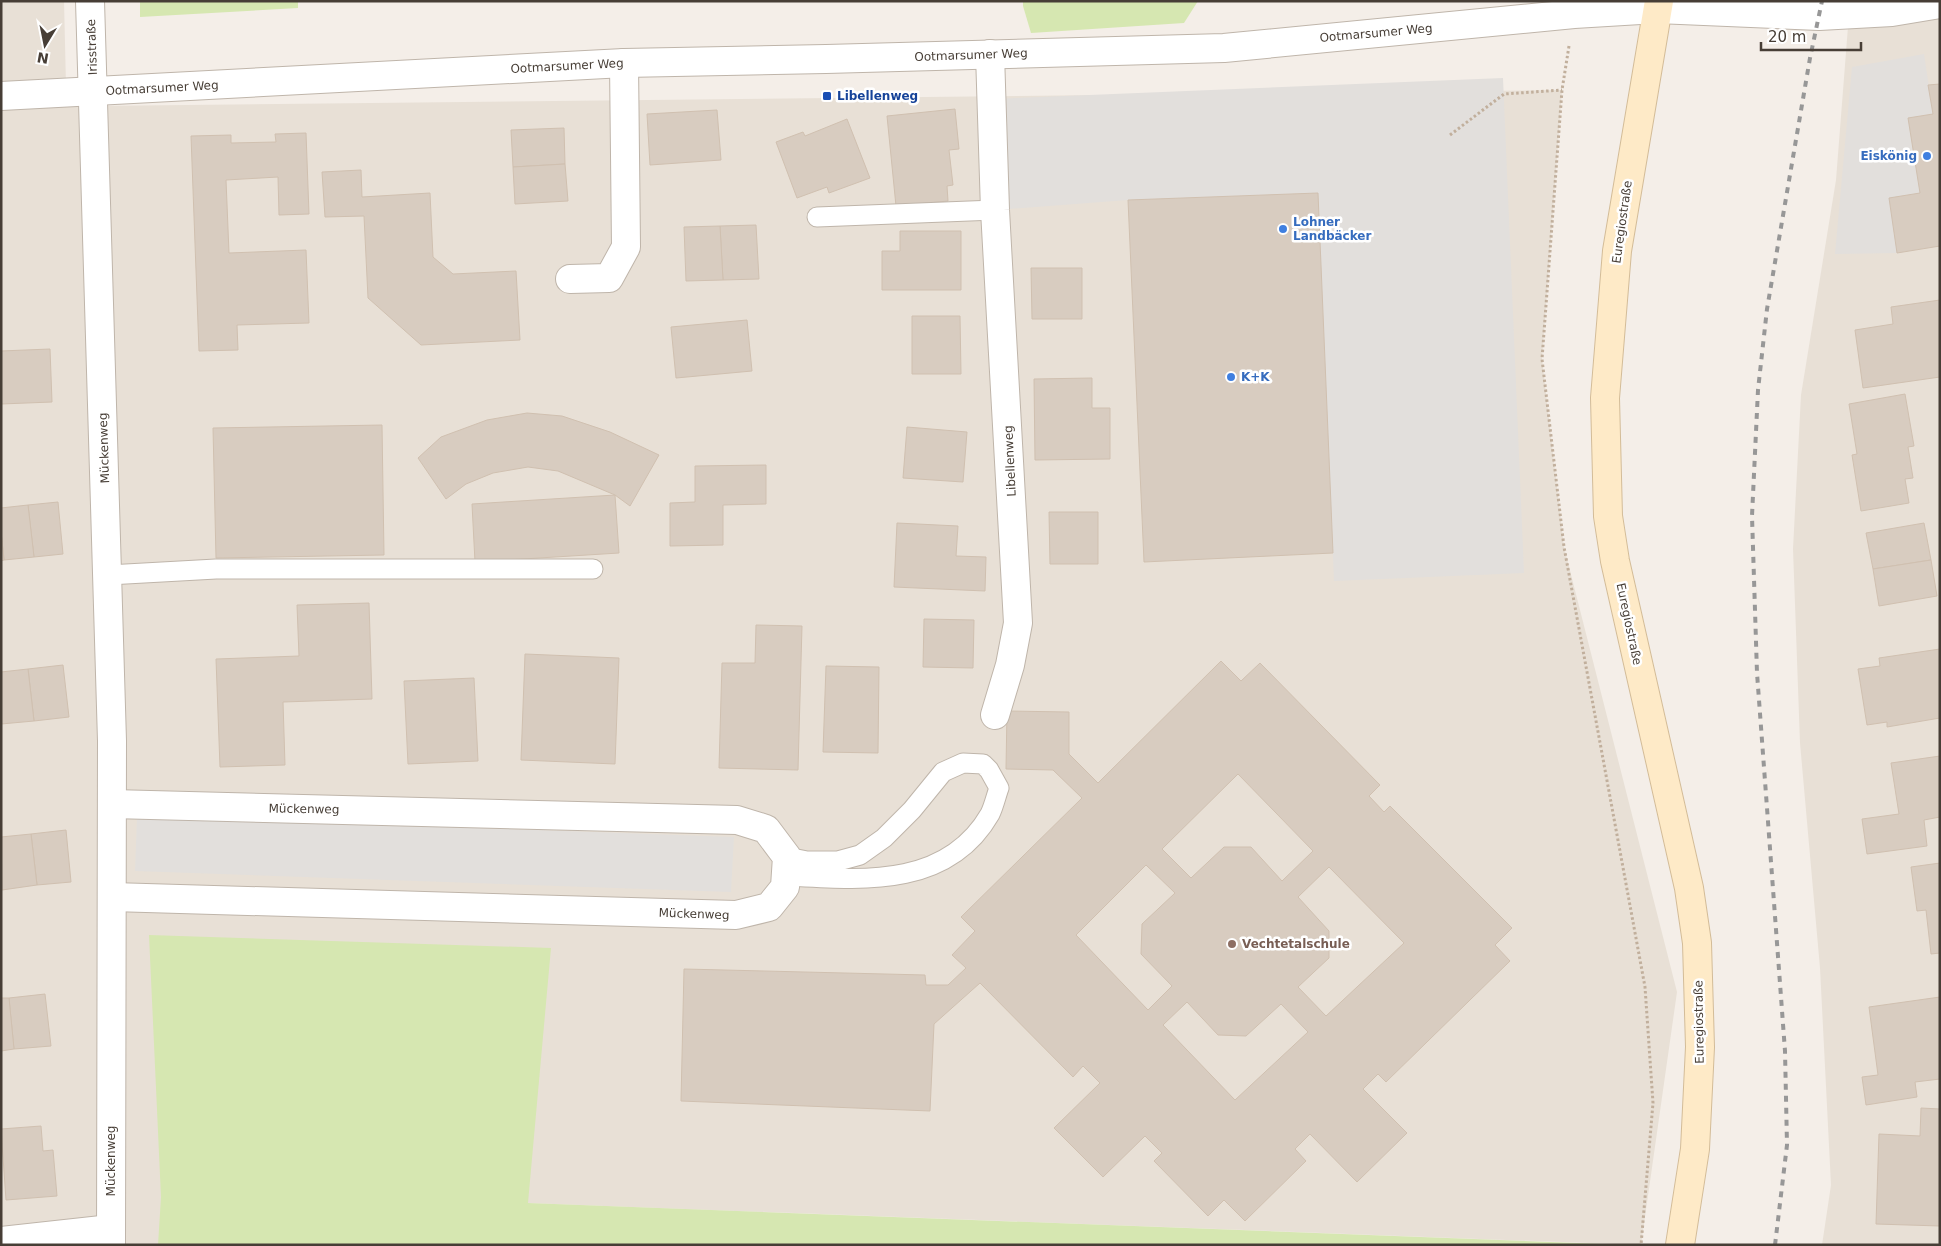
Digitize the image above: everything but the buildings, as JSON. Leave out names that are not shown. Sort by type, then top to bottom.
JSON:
[{"type":"main road","name":"Euregiostraße","points":[[1658,5],[1617,251],[1605,398],[1608,516],[1615,561],[1689,888],[1697,943],[1700,1047],[1696,1149],[1680,1245]]},
{"type":"street","name":"Irisstraße","points":[[90,1],[93,92]]},
{"type":"street","name":"Ootmarsumer Weg","points":[[1,96],[624,63],[1224,48],[1658,5],[1819,16],[1892,12],[1940,4]]},
{"type":"street","name":"Libellenweg","points":[[990,54],[995,210],[1018,623],[1010,666],[996,715]]},
{"type":"street","points":[[570,279],[609,278],[626,247],[624,63]]},
{"type":"street","name":"Mückenweg","points":[[93,92],[108,575],[112,804],[111,1237]]},
{"type":"street","name":"Mückenweg","points":[[112,804],[737,820],[766,829],[786,866],[785,887],[769,907],[736,915],[112,897]]},
{"type":"street","points":[[1,1241],[111,1237]]},
{"type":"lane","points":[[817,217],[995,210]]},
{"type":"lane","points":[[108,575],[216,569],[593,569]]},
{"type":"lane","points":[[963,763],[983,764],[989,770],[999,788],[991,813],[973,837],[948,858],[914,872],[882,878],[846,879],[786,866],[807,861],[838,861],[860,855],[891,831],[912,810],[943,772],[963,763]]},
{"type":"path","points":[[1450,135],[1504,94],[1562,90],[1542,359],[1564,547],[1645,987],[1653,1102],[1641,1245]]},
{"type":"shaded area","points":[[1,1],[64,1],[66,86],[1,88]]},
{"type":"shaded area","points":[[1850,1],[1940,1],[1940,1245],[1822,1245],[1831,1185],[1820,968],[1800,743],[1793,549],[1801,395],[1836,180]]},
{"type":"shaded area","points":[[1924,54],[1933,114],[1908,118],[1920,193],[1897,253],[1835,254],[1852,67]]},
{"type":"shaded area","points":[[1503,78],[1524,573],[1334,581],[1318,193],[1128,200],[995,210],[991,99]]},
{"type":"shaded area","points":[[1562,90],[1542,359],[1564,547],[1677,992],[1641,1245],[528,1203],[160,1245],[1,1245],[1,107]]},
{"type":"shaded area","points":[[137,816],[734,837],[731,892],[135,871]]},
{"type":"green space","points":[[140,1],[298,1],[298,8],[140,17]]},
{"type":"green space","points":[[1023,1],[1198,1],[1184,23],[1031,33]]},
{"type":"green space","points":[[149,935],[551,948],[528,1203],[1630,1245],[158,1245],[161,1197]]},
{"type":"railway","points":[[1775,1245],[1787,1145],[1785,1051],[1757,673],[1752,516],[1758,390],[1767,309],[1810,58],[1822,1]]},
{"type":"place","name":"Libellenweg","points":[[827,96]]},
{"type":"place","name":"Eiskönig","points":[[1927,156]]},
{"type":"place","name":"Lohner Landbäcker","points":[[1283,229]]},
{"type":"place","name":"K+K","points":[[1231,377]]},
{"type":"place","name":"Vechtetalschule","points":[[1232,944]]}]
